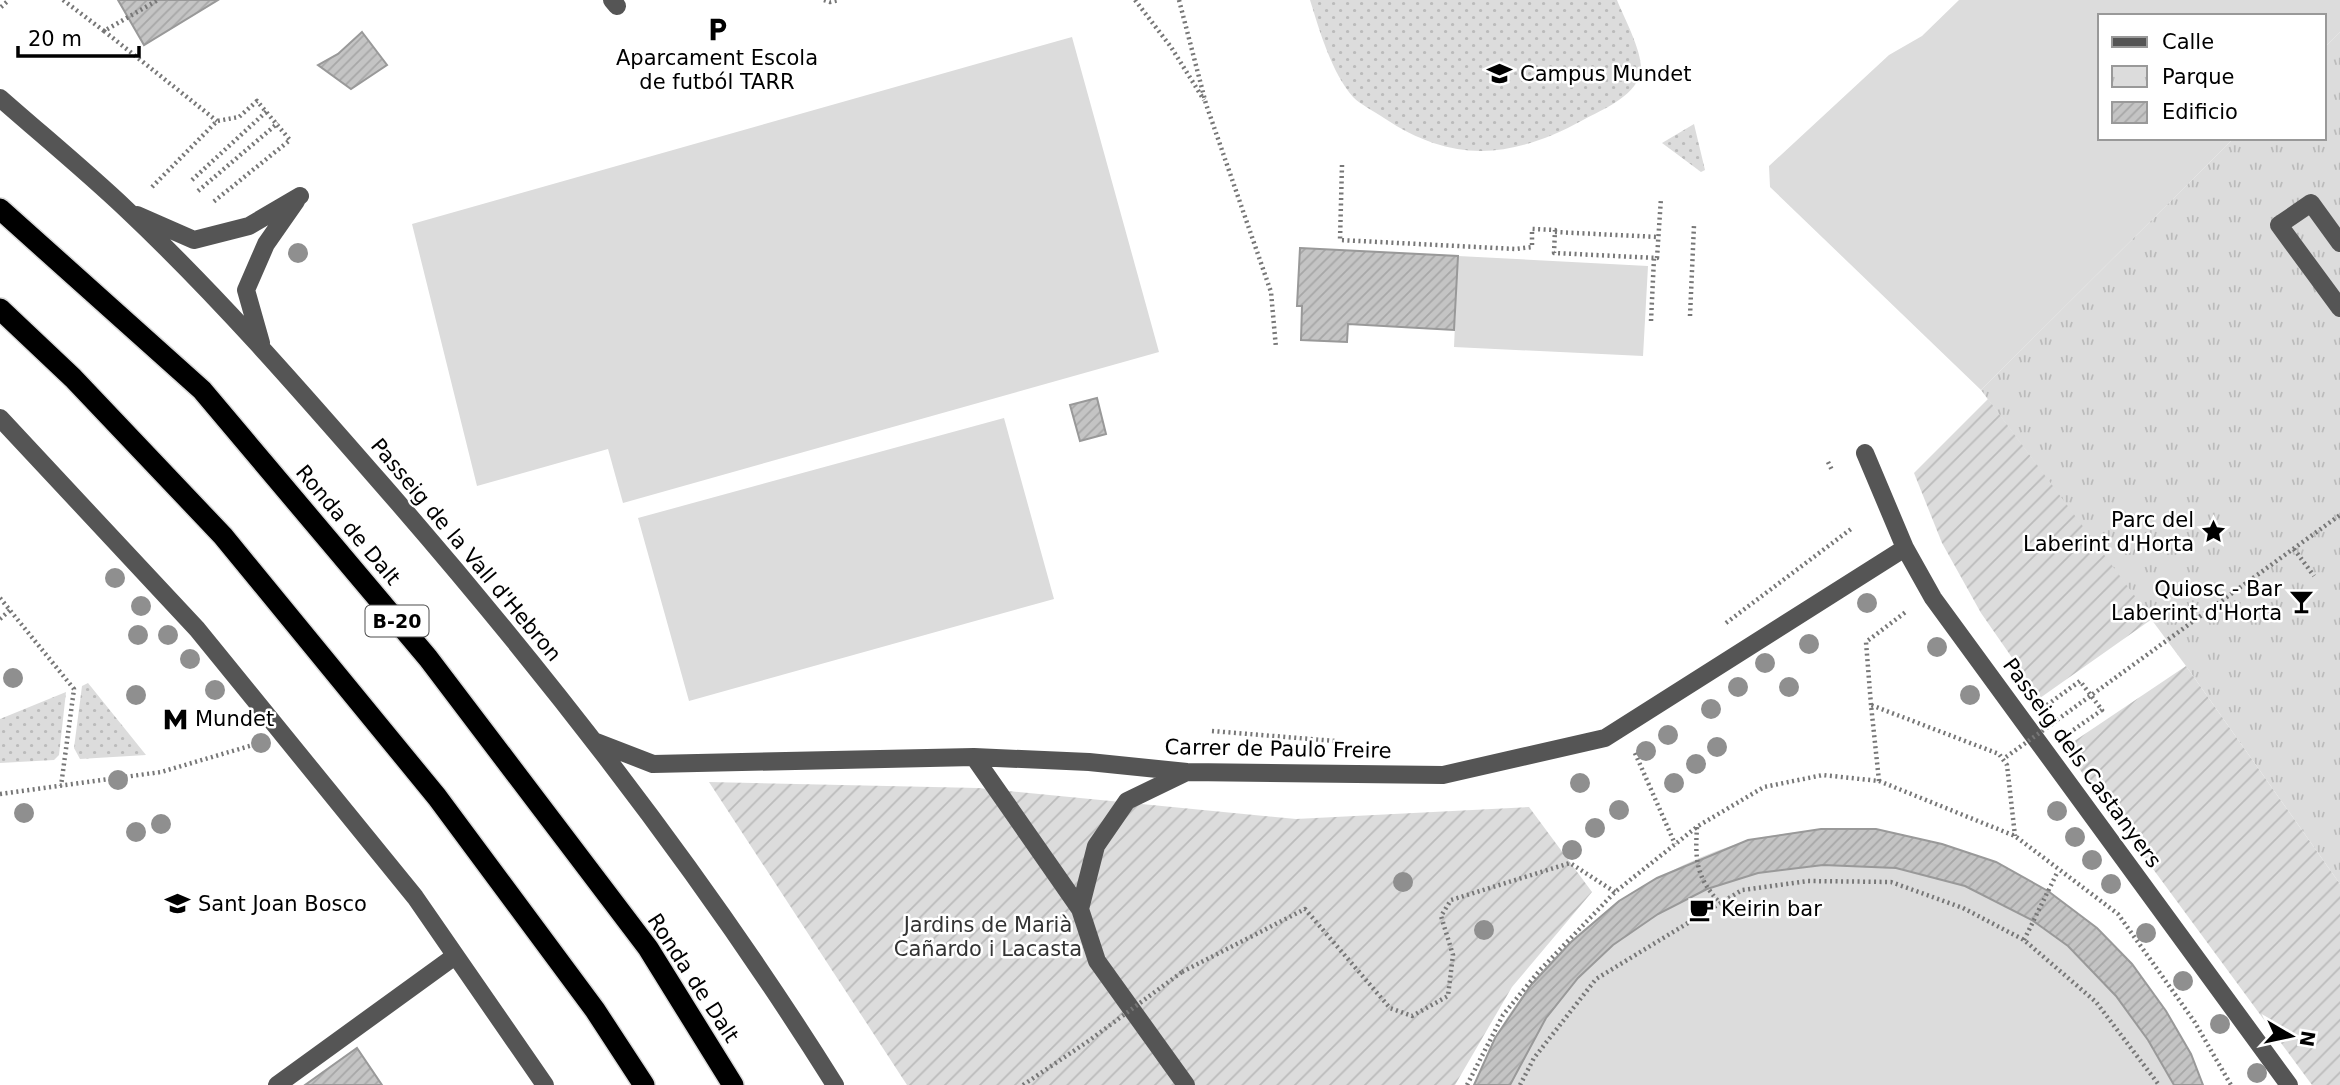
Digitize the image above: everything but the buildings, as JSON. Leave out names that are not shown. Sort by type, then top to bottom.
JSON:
[{"type":"highway","name":"Ronda de Dalt","points":[[0,209],[202,390],[428,658],[648,948],[733,1085]]},
{"type":"highway","points":[[0,309],[73,378],[231,547],[437,797],[595,1010],[643,1085]]},
{"type":"street","name":"Passeig de la Vall d'Hebron","points":[[0,98],[127,210],[262,346],[464,579],[596,742],[762,968],[835,1085]]},
{"type":"street","points":[[127,210],[194,240],[249,226],[300,196],[265,244],[246,290],[262,346]]},
{"type":"street","points":[[2340,243],[2311,203],[2279,225],[2340,308]]},
{"type":"street","points":[[4,430],[197,629],[415,897],[545,1085]]},
{"type":"street","name":"Passeig dels Castanyers","points":[[1865,453],[1905,548],[1933,598],[2289,1085]]},
{"type":"street","name":"Carrer de Paulo Freire","points":[[596,742],[653,764],[974,757],[1089,762],[1186,772],[1443,775],[1605,738],[1905,548]]},
{"type":"street","points":[[974,757],[1029,840],[1080,909],[1097,961],[1186,1085]]},
{"type":"street","points":[[1080,909],[1096,846],[1128,801],[1186,772]]},
{"type":"street","points":[[277,1085],[456,956]]},
{"type":"path","points":[[1,6],[9,0]]},
{"type":"path","points":[[63,0],[217,121]]},
{"type":"path","points":[[104,31],[158,0]]},
{"type":"path","points":[[824,0],[839,0]]},
{"type":"path","points":[[1135,0],[1171,47],[1206,104]]},
{"type":"path","points":[[1179,0],[1206,104],[1271,292],[1276,348]]},
{"type":"path","points":[[152,187],[217,121],[239,117],[257,102],[290,140],[210,205]]},
{"type":"path","points":[[192,180],[267,111]]},
{"type":"path","points":[[198,191],[278,123]]},
{"type":"path","points":[[1342,165],[1340,240],[1516,249],[1532,247],[1532,229],[1658,237]]},
{"type":"path","points":[[1651,321],[1654,258],[1657,258],[1661,198]]},
{"type":"path","points":[[1690,316],[1694,225]]},
{"type":"path","points":[[1555,232],[1554,253],[1654,258]]},
{"type":"path","points":[[1828,462],[1832,471]]},
{"type":"path","points":[[2005,758],[2340,516]]},
{"type":"path","points":[[1720,627],[1851,529]]},
{"type":"path","points":[[2294,549],[2314,576]]},
{"type":"path","points":[[0,598],[74,689],[61,786]]},
{"type":"path","points":[[0,619],[10,610]]},
{"type":"path","points":[[1879,780],[1866,642],[1909,610]]},
{"type":"path","points":[[2041,710],[2080,681],[2092,696],[2102,710],[2062,739]]},
{"type":"path","points":[[1871,705],[1962,738],[2005,758],[2015,836]]},
{"type":"path","points":[[1623,727],[1664,814],[1675,844]]},
{"type":"path","name":"Carrer de Paulo Freire","points":[[1212,731],[1337,741]]},
{"type":"path","points":[[0,794],[161,772],[254,744]]},
{"type":"path","points":[[1467,1085],[1503,1015],[1540,970],[1615,892],[1698,826],[1764,787],[1824,775],[1879,780],[2015,836],[2118,914],[2194,1021],[2231,1085]]},
{"type":"path","points":[[1698,826],[1695,861],[1707,889],[1719,902]]},
{"type":"path","points":[[1023,1085],[1182,972],[1305,909],[1391,1008],[1412,1016],[1448,996],[1453,955],[1441,916],[1451,900],[1570,863],[1615,892]]},
{"type":"path","points":[[2024,940],[2059,870]]},
{"type":"path","points":[[1520,1085],[1534,1058],[1596,979],[1742,890],[1808,881],[1891,882],[1963,908],[2024,940],[2096,1002],[2159,1085]]},
{"type":"green space","name":"Campus Mundet","points":[[1310,0],[1617,0],[1637,49],[1640,75],[1631,90],[1616,102],[1557,133],[1507,149],[1459,149],[1409,133],[1353,97],[1332,63]]},
{"type":"green space","points":[[1959,0],[2340,0],[2340,32],[2326,46],[2326,14],[2098,14],[2098,140],[2232,140],[1981,390],[1770,187],[1769,166],[1889,55],[1922,36]]},
{"type":"green space","name":"Parc del Laberint d'Horta","points":[[2340,32],[2340,884],[2186,666],[1981,390],[2232,140],[2326,140],[2326,46]]},
{"type":"green space","points":[[1072,37],[1159,352],[623,503],[608,449],[477,486],[412,224]]},
{"type":"green space","points":[[1694,124],[1705,170],[1701,172],[1662,143]]},
{"type":"green space","points":[[1458,256],[1648,266],[1643,356],[1454,347]]},
{"type":"green space","points":[[1988,399],[2152,619],[2040,698],[1981,613],[1942,543],[1914,473]]},
{"type":"green space","points":[[1004,418],[1054,599],[689,701],[638,518]]},
{"type":"green space","points":[[2186,666],[2340,884],[2340,1085],[2312,1085],[2064,748]]},
{"type":"green space","points":[[88,683],[146,755],[80,759],[74,748],[82,686]]},
{"type":"green space","points":[[66,692],[59,755],[54,760],[0,763],[0,719]]},
{"type":"green space","name":"Jardins de Marià Cañardo i Lacasta","points":[[709,782],[978,788],[1296,819],[1529,807],[1592,892],[1512,987],[1455,1085],[907,1085]]},
{"type":"green space","points":[[1821,829],[1876,829],[2132,964],[2166,1011],[2191,1054],[2203,1085],[1474,1085],[1501,1027],[1535,980],[1587,927],[1616,905],[1679,867],[1712,853],[1756,839]]},
{"type":"place","name":"Aparcament Escola de futból TARR","points":[[717,29]]},
{"type":"place","name":"Campus Mundet","points":[[1500,74]]},
{"type":"place","name":"Parc del Laberint d'Horta","points":[[2214,532]]},
{"type":"place","name":"Quiosc - Bar Laberint d'Horta","points":[[2302,601]]},
{"type":"place","name":"Mundet","points":[[175,719]]},
{"type":"place","name":"Sant Joan Bosco","points":[[178,904]]},
{"type":"place","name":"Keirin bar","points":[[1701,909]]}]
